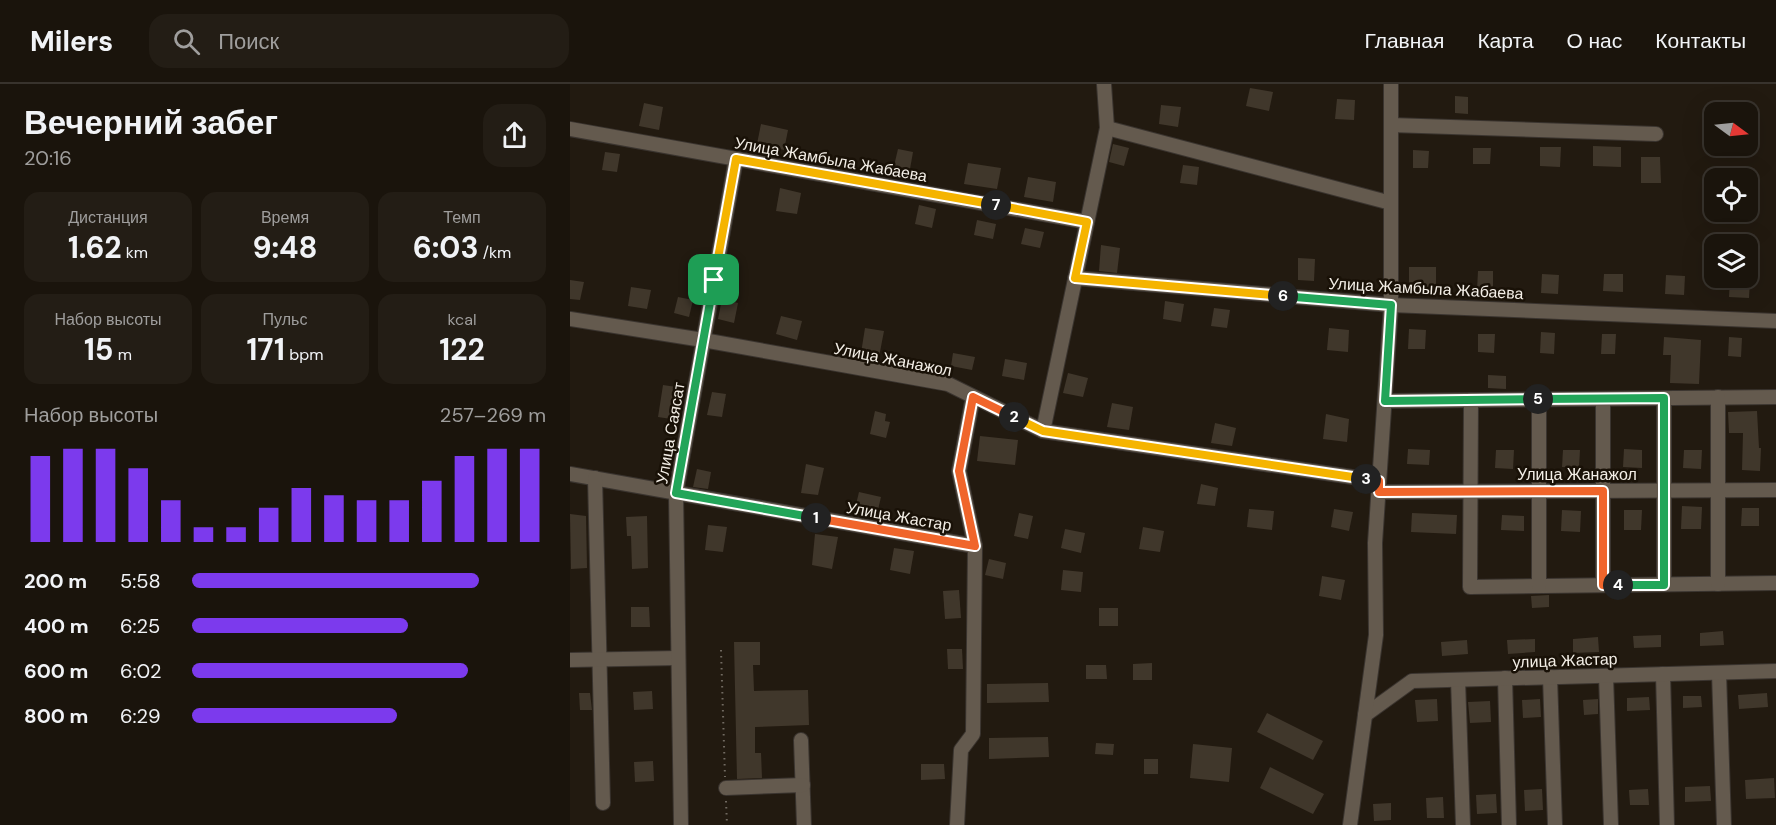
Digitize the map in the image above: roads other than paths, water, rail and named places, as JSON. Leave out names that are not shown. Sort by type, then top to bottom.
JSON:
[{"type":"street","points":[[1043,431],[1107,128],[1104,84]]},
{"type":"street","points":[[1350,825],[1376,635],[1375,543],[1391,305],[1391,84]]},
{"type":"street","points":[[1391,125],[1656,135]]},
{"type":"street","points":[[1107,128],[1391,203]]},
{"type":"street","name":"Улица Жамбыла Жабаева","points":[[570,129],[1087,222]]},
{"type":"street","name":"Улица Саясат","points":[[681,825],[676,493],[736,159]]},
{"type":"street","name":"Улица Жамбыла Жабаева","points":[[1075,278],[1391,305],[1776,321]]},
{"type":"street","name":"Улица Жанажол","points":[[570,319],[703,340],[948,384],[1043,431],[1379,487],[1470,492],[1776,490]]},
{"type":"street","points":[[957,825],[961,750],[973,734],[975,546],[959,471],[973,397]]},
{"type":"street","points":[[1718,397],[1718,584]]},
{"type":"street","points":[[1385,401],[1776,397]]},
{"type":"street","points":[[1664,398],[1664,585]]},
{"type":"street","points":[[1539,399],[1539,586]]},
{"type":"street","points":[[1603,585],[1604,399]]},
{"type":"street","points":[[1471,400],[1470,587],[1776,583]]},
{"type":"street","name":"Улица Жастар","points":[[570,474],[975,546]]},
{"type":"street","points":[[595,478],[603,803]]},
{"type":"street","points":[[570,660],[678,658]]},
{"type":"street","name":"улица Жастар","points":[[1365,715],[1412,681],[1776,671]]},
{"type":"street","points":[[1719,672],[1724,825]]},
{"type":"street","points":[[1662,674],[1667,825]]},
{"type":"street","points":[[1606,676],[1611,825]]},
{"type":"street","points":[[1550,677],[1555,825]]},
{"type":"street","points":[[1504,678],[1509,825]]},
{"type":"street","points":[[1458,680],[1463,825]]},
{"type":"street","points":[[801,740],[804,825]]},
{"type":"street","points":[[726,788],[802,785]]}]
